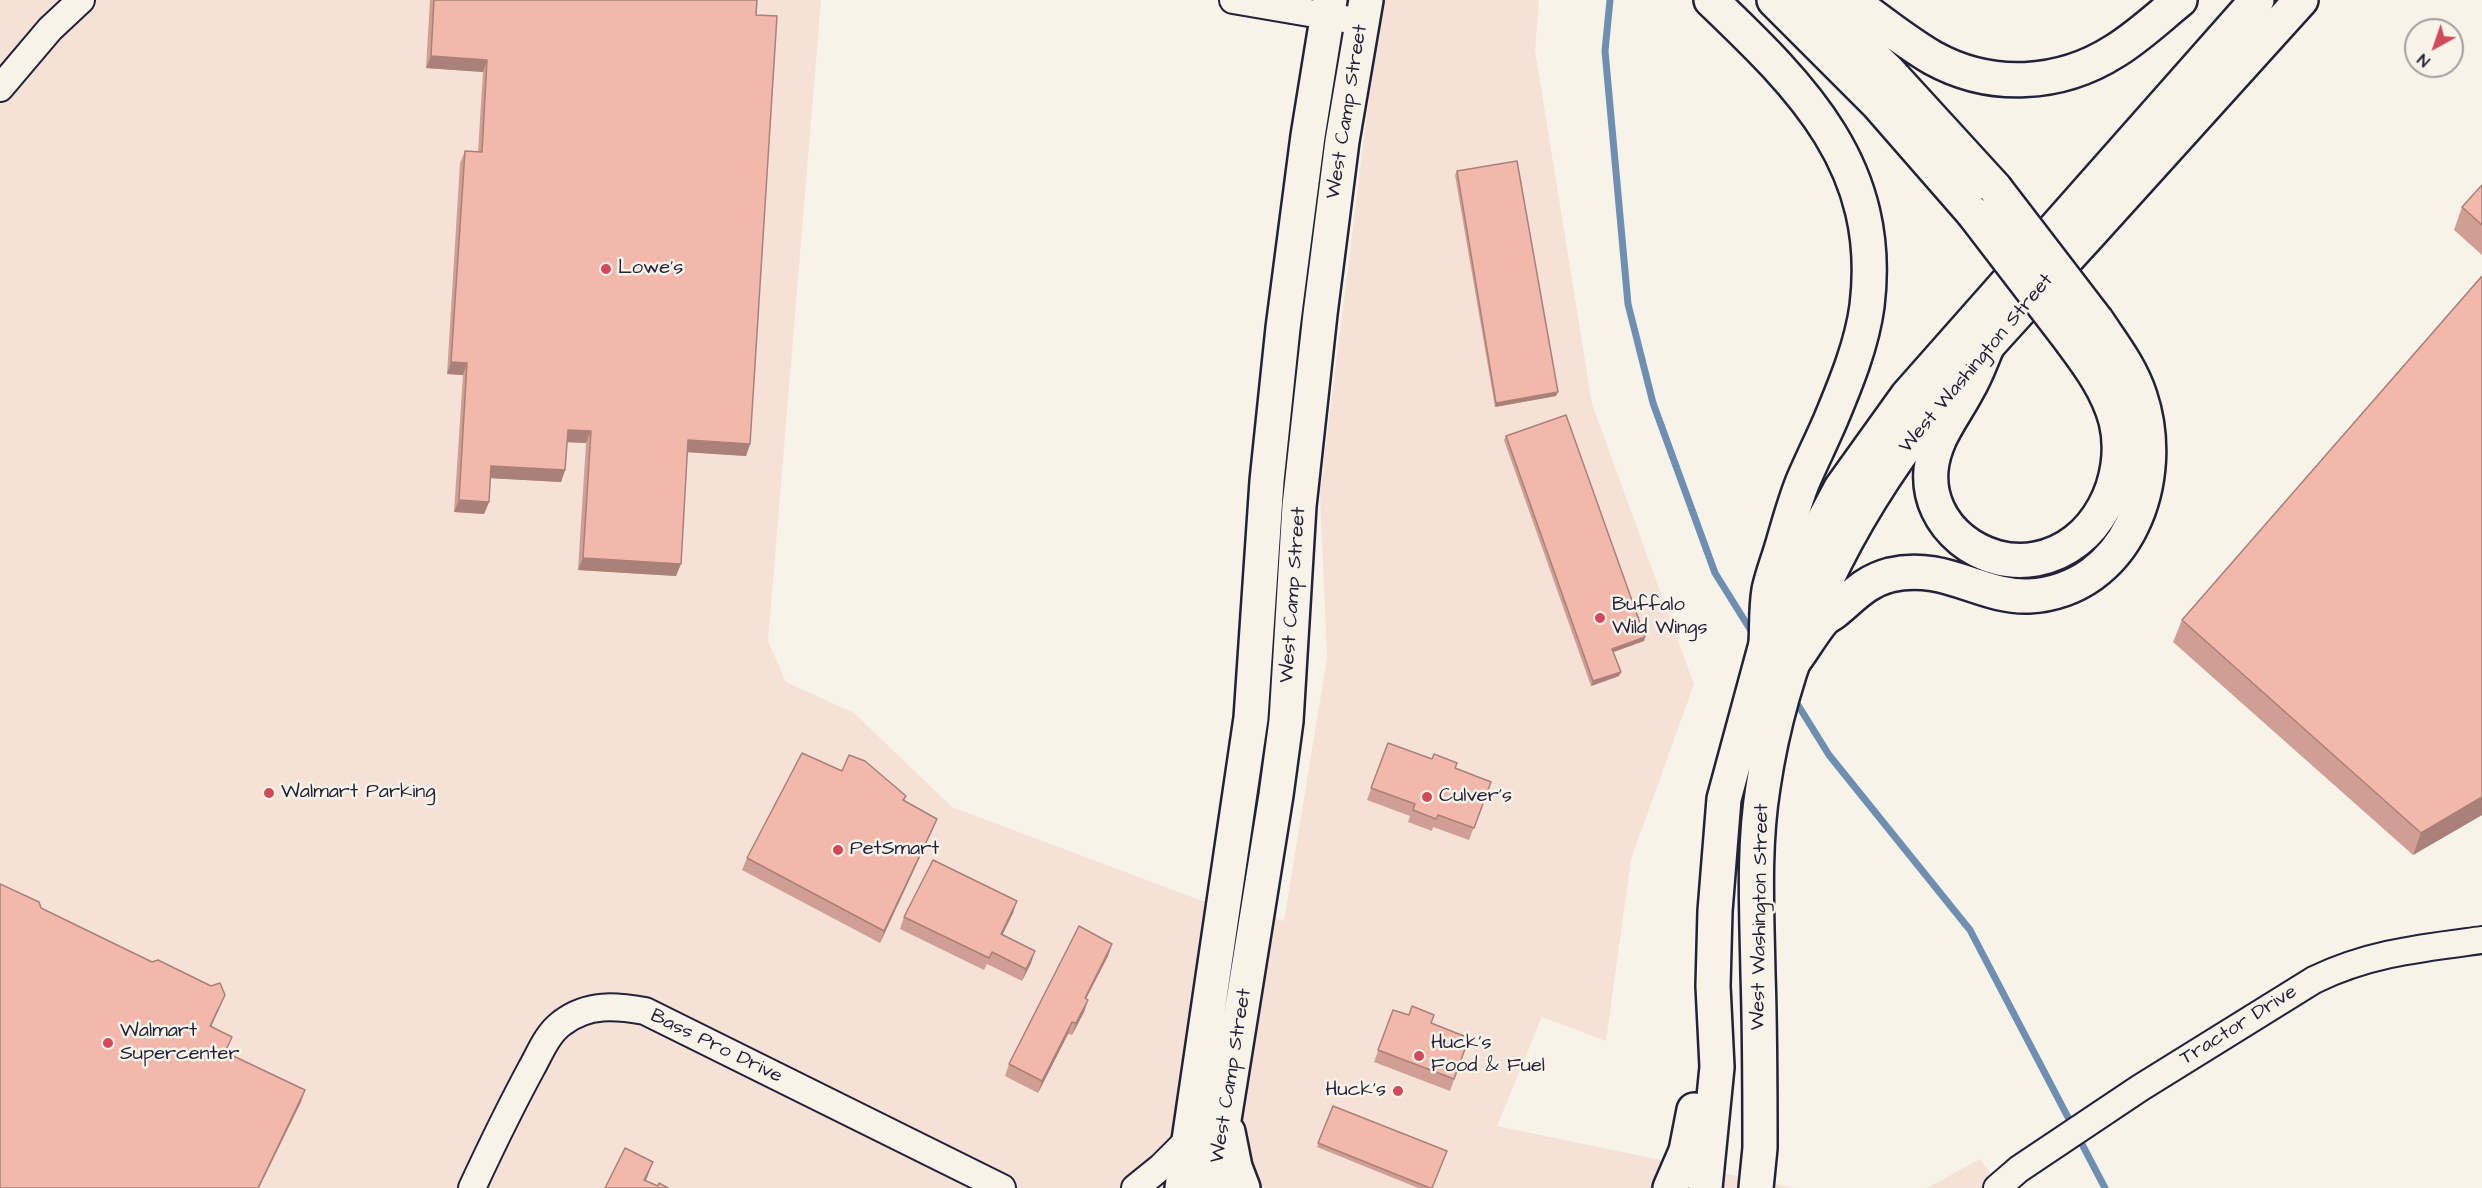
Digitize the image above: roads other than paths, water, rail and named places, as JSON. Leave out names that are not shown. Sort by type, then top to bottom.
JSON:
[{"type":"main road","points":[[1711,0],[1790,80],[1817,112],[1834,139],[1852,176],[1864,215],[1869,255],[1869,281],[1864,322],[1851,367],[1803,482],[1792,551]]},
{"type":"main road","points":[[1814,0],[1888,71],[1995,188],[2085,331],[2096,374],[2112,409],[2117,433],[2115,477],[2108,501],[2101,514],[2084,534],[2062,550],[2038,559],[2022,561],[1978,551],[1959,539],[1946,526],[1933,495],[1930,473],[1936,446],[1951,415],[1968,390],[1987,347]]},
{"type":"main road","points":[[1851,0],[1914,46],[1944,63],[1966,72],[2017,81],[2050,78],[2089,66],[2118,50],[2180,0]]},
{"type":"main road","name":"West Washington Street","points":[[1705,1188],[1717,1067],[1713,986],[1719,846],[1724,799],[1766,644],[1769,589],[1792,551],[1841,488],[1906,396],[2257,0]]},
{"type":"main road","name":"West Washington Street","points":[[1756,1188],[1760,1148],[1756,908],[1757,852],[1762,790],[1772,736],[1794,661],[1824,619],[1836,556],[1891,467],[1916,432],[1987,347],[2301,0]]},
{"type":"main road","points":[[1777,3],[1877,103],[1974,213],[2085,331]]},
{"type":"main road","name":"West Camp Street","points":[[1182,1188],[1251,718],[1267,481],[1277,387],[1308,136],[1329,8]]},
{"type":"main road","name":"West Camp Street","points":[[1213,1188],[1270,842],[1286,721],[1299,506],[1333,208],[1364,11]]},
{"type":"main road","name":"West Washington Street","points":[[1827,602],[1851,595],[1889,576],[1904,573],[1941,575],[2015,595],[2045,593],[2066,588],[2085,578],[2118,548],[2131,528],[2146,492],[2150,464],[2149,437],[2144,410],[2135,382],[2085,331]]},
{"type":"main road","points":[[1670,1188],[1681,1165],[1690,1131],[1713,986]]},
{"type":"main road","points":[[1226,1113],[1232,1157],[1243,1188]]},
{"type":"street","points":[[0,88],[50,29],[81,0]]},
{"type":"street","points":[[1233,0],[1364,11]]},
{"type":"street","name":"Tractor Drive","points":[[1976,1188],[2019,1168],[2140,1088],[2298,989],[2334,970],[2388,953],[2482,940]]},
{"type":"street","name":"Bass Pro Drive","points":[[472,1188],[506,1115],[548,1038],[562,1023],[585,1011],[613,1005],[645,1011],[1002,1188]]},
{"type":"street","points":[[1136,1188],[1189,1139]]},
{"type":"street","points":[[1760,1148],[1771,1188]]},
{"type":"street","name":"Tractor Drive","points":[[1997,1188],[2019,1168]]},
{"type":"waterway","points":[[1610,0],[1605,51],[1628,304],[1653,403],[1715,573],[1755,637]]},
{"type":"waterway","points":[[1793,697],[1829,755],[1970,930],[2105,1188]]},
{"type":"place","name":"Lowe's","points":[[606,269]]},
{"type":"place","name":"Buffalo Wild Wings","points":[[1600,618]]},
{"type":"place","name":"Walmart Parking","points":[[269,793]]},
{"type":"place","name":"Culver's","points":[[1427,797]]},
{"type":"place","name":"PetSmart","points":[[838,850]]},
{"type":"place","name":"Walmart Supercenter","points":[[108,1043]]},
{"type":"place","name":"Huck's Food & Fuel","points":[[1419,1056]]},
{"type":"place","name":"Huck's","points":[[1398,1091]]}]
